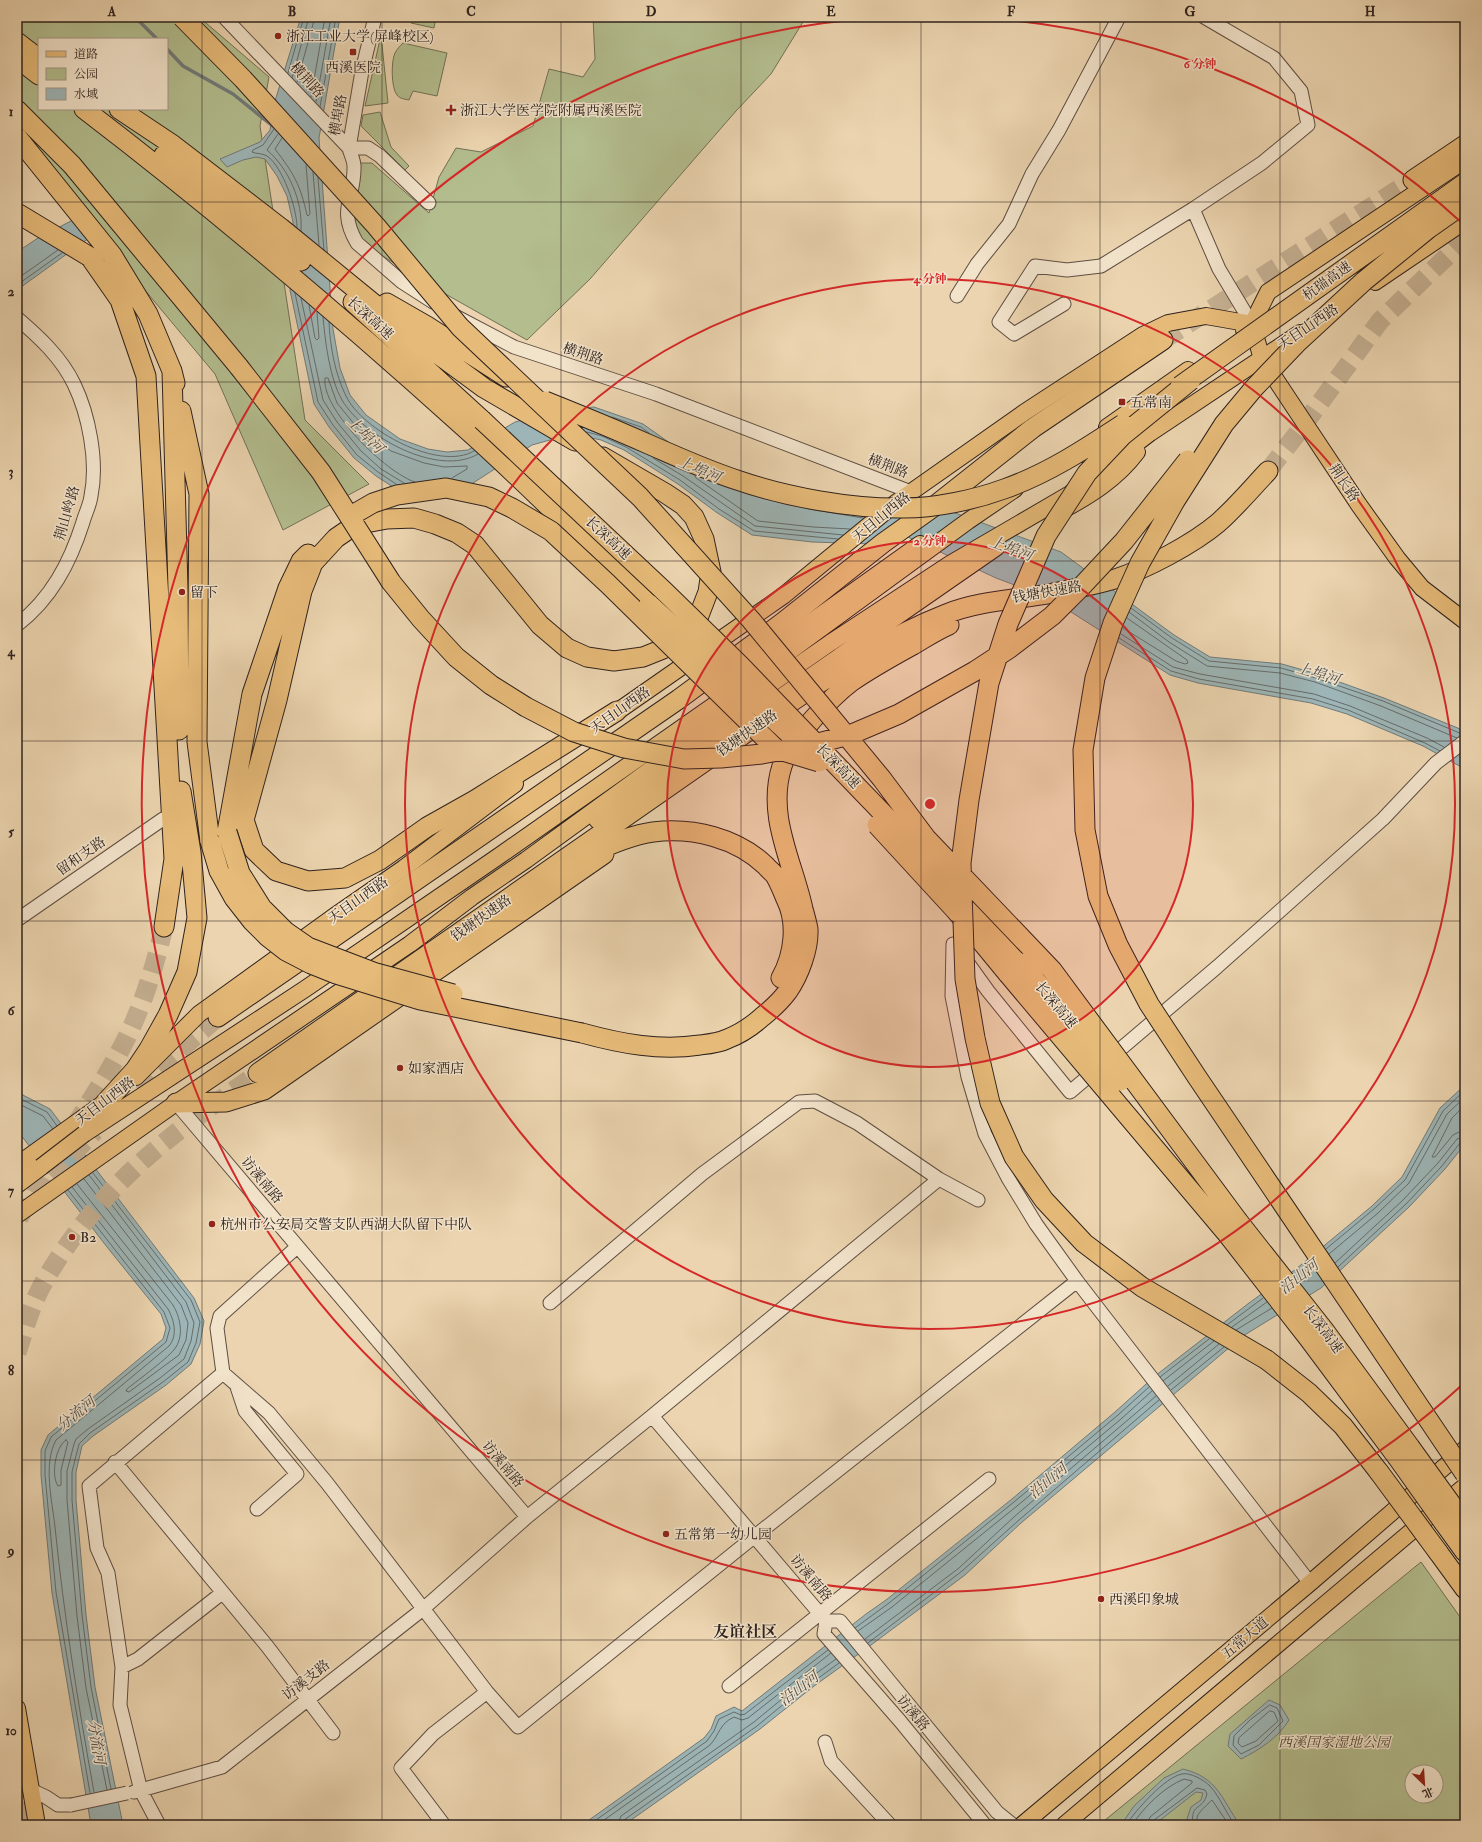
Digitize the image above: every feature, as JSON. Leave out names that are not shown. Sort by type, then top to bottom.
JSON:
[{"type":"highway","points":[[182,17],[243,79],[376,226],[460,327],[640,497],[751,620],[882,779],[926,838],[1052,970],[1233,1228]]},
{"type":"highway","points":[[27,53],[38,73]]},
{"type":"highway","points":[[17,110],[72,165],[239,367],[321,472],[391,582],[421,619],[456,656],[491,685],[526,707],[574,732],[624,748],[684,759],[721,758],[762,754],[815,744],[852,734],[899,714],[976,671],[1010,648],[1052,616],[1081,588],[1124,541],[1201,445],[1224,424]]},
{"type":"highway","name":"长深高速","points":[[85,110],[153,162],[340,317],[475,425],[664,591],[740,665],[952,885],[1015,969],[1233,1228],[1316,1334],[1455,1520],[1465,1552]]},
{"type":"highway","points":[[105,110],[279,235]]},
{"type":"highway","points":[[120,110],[173,145],[279,235],[340,284],[484,388],[665,493],[683,505],[694,517],[704,539],[711,572],[708,592],[698,618],[681,635],[663,649],[643,657],[614,661],[587,657],[567,648],[540,625],[475,545],[457,533],[435,524],[414,518],[387,519],[355,526],[336,538],[314,563],[302,591],[277,700],[244,820],[254,850],[276,871],[308,881],[345,878],[380,860],[427,827],[475,800],[618,711]]},
{"type":"highway","points":[[17,137],[112,255],[148,314],[172,371],[199,494],[197,742],[210,841],[219,871],[234,898],[252,921],[268,937],[286,951],[311,964],[336,974],[420,1000],[583,1028],[661,1036],[708,1032],[740,1020],[759,1007],[773,991],[788,966],[793,940],[791,909],[776,876],[754,854],[722,839],[689,832],[653,832],[611,844],[586,855],[511,897]]},
{"type":"highway","points":[[1413,180],[1465,145]]},
{"type":"highway","name":"杭瑞高速","points":[[1191,380],[1465,183]]},
{"type":"highway","name":"杭瑞高速","points":[[1224,424],[1254,388],[1298,342],[1364,282],[1428,229],[1465,203]]},
{"type":"highway","points":[[17,213],[90,256],[120,300],[146,376],[174,483]]},
{"type":"highway","points":[[340,284],[426,326],[542,400],[649,444],[691,464],[738,481],[790,494],[849,506],[904,508],[953,502],[1004,489],[1069,460],[1191,380]]},
{"type":"highway","name":"长深高速","points":[[340,284],[616,572],[819,762],[957,912],[1015,969]]},
{"type":"highway","points":[[218,1017],[679,699],[782,623],[1032,428],[1163,340]]},
{"type":"highway","points":[[106,1103],[135,1070],[168,1015],[187,972],[197,918],[191,852],[179,781],[178,589],[172,371]]},
{"type":"highway","points":[[146,376],[174,859],[164,927]]},
{"type":"highway","points":[[1191,380],[1123,435],[1087,473],[1046,536],[1008,624],[989,683],[979,736],[961,863],[965,979],[975,1038],[990,1103],[1014,1157],[1044,1200],[1084,1243],[1142,1287],[1267,1360],[1309,1393],[1344,1426],[1465,1589]]},
{"type":"highway","points":[[1224,424],[1175,501],[1140,563],[1113,623],[1095,678],[1082,750],[1085,830],[1098,896],[1118,945],[1149,1004],[1465,1474]]},
{"type":"highway","name":"钱塘快速路","points":[[258,1072],[747,732],[827,678],[893,638],[947,613],[987,602],[1053,593],[1115,579],[1156,561],[1193,540],[1217,523],[1268,471]]},
{"type":"highway","points":[[819,762],[776,749],[608,584],[551,531],[512,508],[489,497],[446,488],[397,495],[373,503],[328,531],[301,561],[288,588],[252,694],[227,832],[240,873],[262,908],[285,931],[308,947],[376,973],[583,1028],[616,1042],[651,1047],[678,1048],[707,1044],[727,1039],[752,1025],[779,1004],[796,979],[804,956],[808,930],[799,891],[783,843],[776,799],[782,765],[798,738],[822,709],[851,682],[946,627],[1027,597]]},
{"type":"highway","points":[[176,1103],[226,1102],[264,1090],[604,854],[653,832]]},
{"type":"main road","name":"天目山西路","points":[[23,1161],[79,1129],[305,989],[556,815],[767,668],[923,548],[968,521],[1160,391],[1252,324],[1268,292],[1465,160]]},
{"type":"main road","name":"天目山西路","points":[[17,1215],[176,1103],[410,944],[472,897],[526,860],[709,727],[1070,494],[1150,433],[1465,221]]},
{"type":"main road","name":"天目山西路","points":[[17,1185],[41,1167],[106,1103],[142,1072],[199,1014],[404,868],[513,786],[783,596],[897,502],[1025,412],[1143,335],[1168,323],[1206,316],[1252,324]]},
{"type":"main road","name":"荆长路","points":[[1252,324],[1262,359],[1359,505],[1397,558],[1422,588],[1465,622]]},
{"type":"main road","name":"五常大道","points":[[1022,1825],[1310,1583],[1465,1449]]},
{"type":"main road","name":"五常大道","points":[[1064,1825],[1465,1486]]},
{"type":"main road","points":[[17,1708],[37,1825]]},
{"type":"street","name":"横荆路","points":[[224,17],[348,148],[354,165],[346,210],[353,236],[357,243],[402,282],[454,315],[514,347],[656,394],[911,492]]},
{"type":"street","name":"横埠路","points":[[348,148],[362,71],[375,17]]},
{"type":"street","points":[[957,296],[977,264],[1009,224],[1032,174],[1059,130],[1119,17]]},
{"type":"street","points":[[1064,304],[1014,334],[999,322],[1036,266],[1067,270],[1101,266],[1193,209],[1262,163],[1308,125],[1301,91],[1274,58],[1204,17]]},
{"type":"street","points":[[348,148],[368,148],[380,156],[429,203]]},
{"type":"street","points":[[1193,209],[1219,269],[1252,324]]},
{"type":"street","name":"荆山岭路","points":[[17,318],[55,354],[74,384],[87,421],[93,461],[91,496],[70,559],[52,590],[28,616],[17,625]]},
{"type":"street","points":[[1310,1583],[1077,1281],[1036,1224],[1008,1178],[985,1134],[968,1077],[952,996],[954,944],[988,991],[1070,1092],[1212,971],[1383,820],[1436,764],[1465,741]]},
{"type":"street","name":"留和支路","points":[[17,920],[163,819]]},
{"type":"street","points":[[550,1303],[702,1174],[799,1102],[815,1101],[857,1122],[939,1178],[978,1200]]},
{"type":"street","name":"访溪南路","points":[[176,1103],[527,1517]]},
{"type":"street","points":[[527,1517],[652,1416],[939,1178]]},
{"type":"street","points":[[297,1247],[220,1316],[217,1328],[223,1374],[274,1419],[327,1483],[487,1692],[518,1727],[755,1536],[1077,1281]]},
{"type":"street","points":[[159,1825],[142,1791],[120,1705],[122,1667],[108,1573],[97,1548],[89,1486],[115,1462],[223,1374]]},
{"type":"street","points":[[236,1385],[245,1411],[297,1474],[257,1510]]},
{"type":"street","name":"访溪南路","points":[[652,1416],[823,1617]]},
{"type":"street","points":[[115,1462],[267,1646],[333,1733]]},
{"type":"street","points":[[729,1686],[823,1617],[989,1479]]},
{"type":"street","name":"访溪支路","points":[[31,1790],[46,1796],[58,1805],[71,1805],[142,1791],[222,1767],[423,1609],[527,1517]]},
{"type":"street","points":[[122,1667],[138,1659],[222,1593]]},
{"type":"street","points":[[823,1617],[840,1621],[997,1812],[1013,1825]]},
{"type":"street","name":"访溪路","points":[[823,1617],[824,1634],[900,1721],[985,1825]]},
{"type":"street","points":[[444,1825],[401,1768],[433,1734],[487,1692]]},
{"type":"street","points":[[825,1742],[831,1761],[890,1825]]},
{"type":"green space","points":[[17,17],[199,17],[269,77],[260,126],[305,420],[369,484],[283,530],[215,374],[17,137]]},
{"type":"green space","points":[[412,17],[436,17],[434,28],[411,23]]},
{"type":"green space","points":[[593,17],[806,17],[771,74],[736,111],[590,279],[527,340],[417,278],[369,247],[359,236],[351,206],[359,163],[372,163],[429,213],[439,177],[456,148],[481,152],[533,126],[549,69],[583,77],[595,59]]},
{"type":"green space","points":[[381,35],[388,103],[365,106]]},
{"type":"green space","points":[[403,43],[447,53],[437,96],[413,91],[409,100],[401,98],[395,92],[392,74],[393,62],[395,53]]},
{"type":"green space","points":[[380,112],[391,147],[409,166],[405,170],[361,126],[363,115]]},
{"type":"green space","name":"西溪国家湿地公园","points":[[1421,1562],[1465,1624],[1465,1825],[1099,1825]]},
{"type":"water","name":"上埠河","points":[[301,17],[340,17],[319,138],[333,329],[340,368],[350,395],[366,415],[400,439],[428,449],[447,452],[468,450],[515,422],[558,410],[594,407],[643,424],[684,453],[822,498],[950,511],[1061,552],[1174,635],[1210,657],[1282,664],[1317,674],[1384,698],[1465,731],[1465,769],[1423,746],[1347,714],[1311,703],[1198,683],[1170,675],[1049,598],[996,578],[908,537],[874,544],[812,542],[752,535],[716,512],[678,484],[624,450],[601,440],[583,436],[550,440],[532,445],[456,494],[438,499],[419,499],[404,494],[376,476],[354,458],[329,427],[314,404],[290,290],[293,222],[287,196],[277,176],[265,159],[256,157],[243,160],[227,167],[220,159],[260,142],[270,130],[275,101]]},
{"type":"water","points":[[73,220],[89,238],[17,290],[17,252],[38,238]]},
{"type":"water","name":"沿山河","points":[[1465,1085],[1465,1144],[1445,1169],[1409,1207],[1321,1288],[1243,1336],[1021,1523],[965,1575],[814,1686],[760,1729],[624,1825],[582,1825],[704,1738],[711,1729],[716,1716],[734,1707],[742,1711],[886,1600],[1012,1499],[1115,1412],[1155,1376],[1249,1303],[1296,1269],[1372,1206],[1402,1177],[1440,1108]]},
{"type":"water","name":"分流河","points":[[17,1092],[50,1109],[194,1298],[204,1321],[200,1344],[191,1364],[166,1385],[93,1436],[82,1446],[76,1472],[76,1500],[86,1615],[95,1687],[123,1825],[91,1825],[52,1593],[41,1475],[41,1450],[48,1435],[163,1339],[166,1328],[161,1314],[107,1247],[17,1130]]},
{"type":"water","points":[[1269,1700],[1280,1705],[1289,1720],[1268,1743],[1241,1759],[1228,1746],[1230,1734]]},
{"type":"water","points":[[1183,1769],[1204,1778],[1218,1790],[1240,1825],[1190,1825],[1187,1819],[1191,1807],[1201,1800],[1203,1793],[1196,1792],[1154,1825],[1121,1825],[1134,1806],[1164,1778]]},
{"type":"waterway","points":[[135,17],[156,38]]},
{"type":"waterway","points":[[168,50],[183,66],[233,94],[274,127]]},
{"type":"tunnel","points":[[1163,340],[1413,180]]},
{"type":"tunnel","points":[[1268,471],[1380,321],[1465,239]]},
{"type":"tunnel","points":[[74,1127],[109,1071],[132,1027],[156,960],[164,927]]},
{"type":"tunnel","points":[[117,1109],[156,1070],[218,1017]]},
{"type":"tunnel","points":[[17,1353],[29,1315],[40,1288],[56,1262],[94,1211],[108,1195],[154,1151],[192,1121],[258,1073]]},
{"type":"tunnel","points":[[51,1176],[95,1131]]},
{"type":"tunnel","points":[[19,1218],[56,1154]]},
{"type":"tunnel","points":[[17,1803],[21,1825]]},
{"type":"place","name":"浙江工业大学(屏峰校区)","points":[[278,36]]},
{"type":"place","name":"西溪医院","points":[[353,52]]},
{"type":"place","name":"浙江大学医学院附属西溪医院","points":[[451,110]]},
{"type":"place","name":"五常南","points":[[1122,402]]},
{"type":"place","name":"留下","points":[[182,592]]},
{"type":"place","name":"如家酒店","points":[[400,1068]]},
{"type":"place","name":"杭州市公安局交警支队西湖大队留下中队","points":[[212,1224]]},
{"type":"place","name":"B2","points":[[72,1237]]},
{"type":"place","name":"五常第一幼儿园","points":[[666,1534]]},
{"type":"place","name":"西溪印象城","points":[[1101,1599]]},
{"type":"district","name":"友谊社区","points":[[745,1632]]}]
